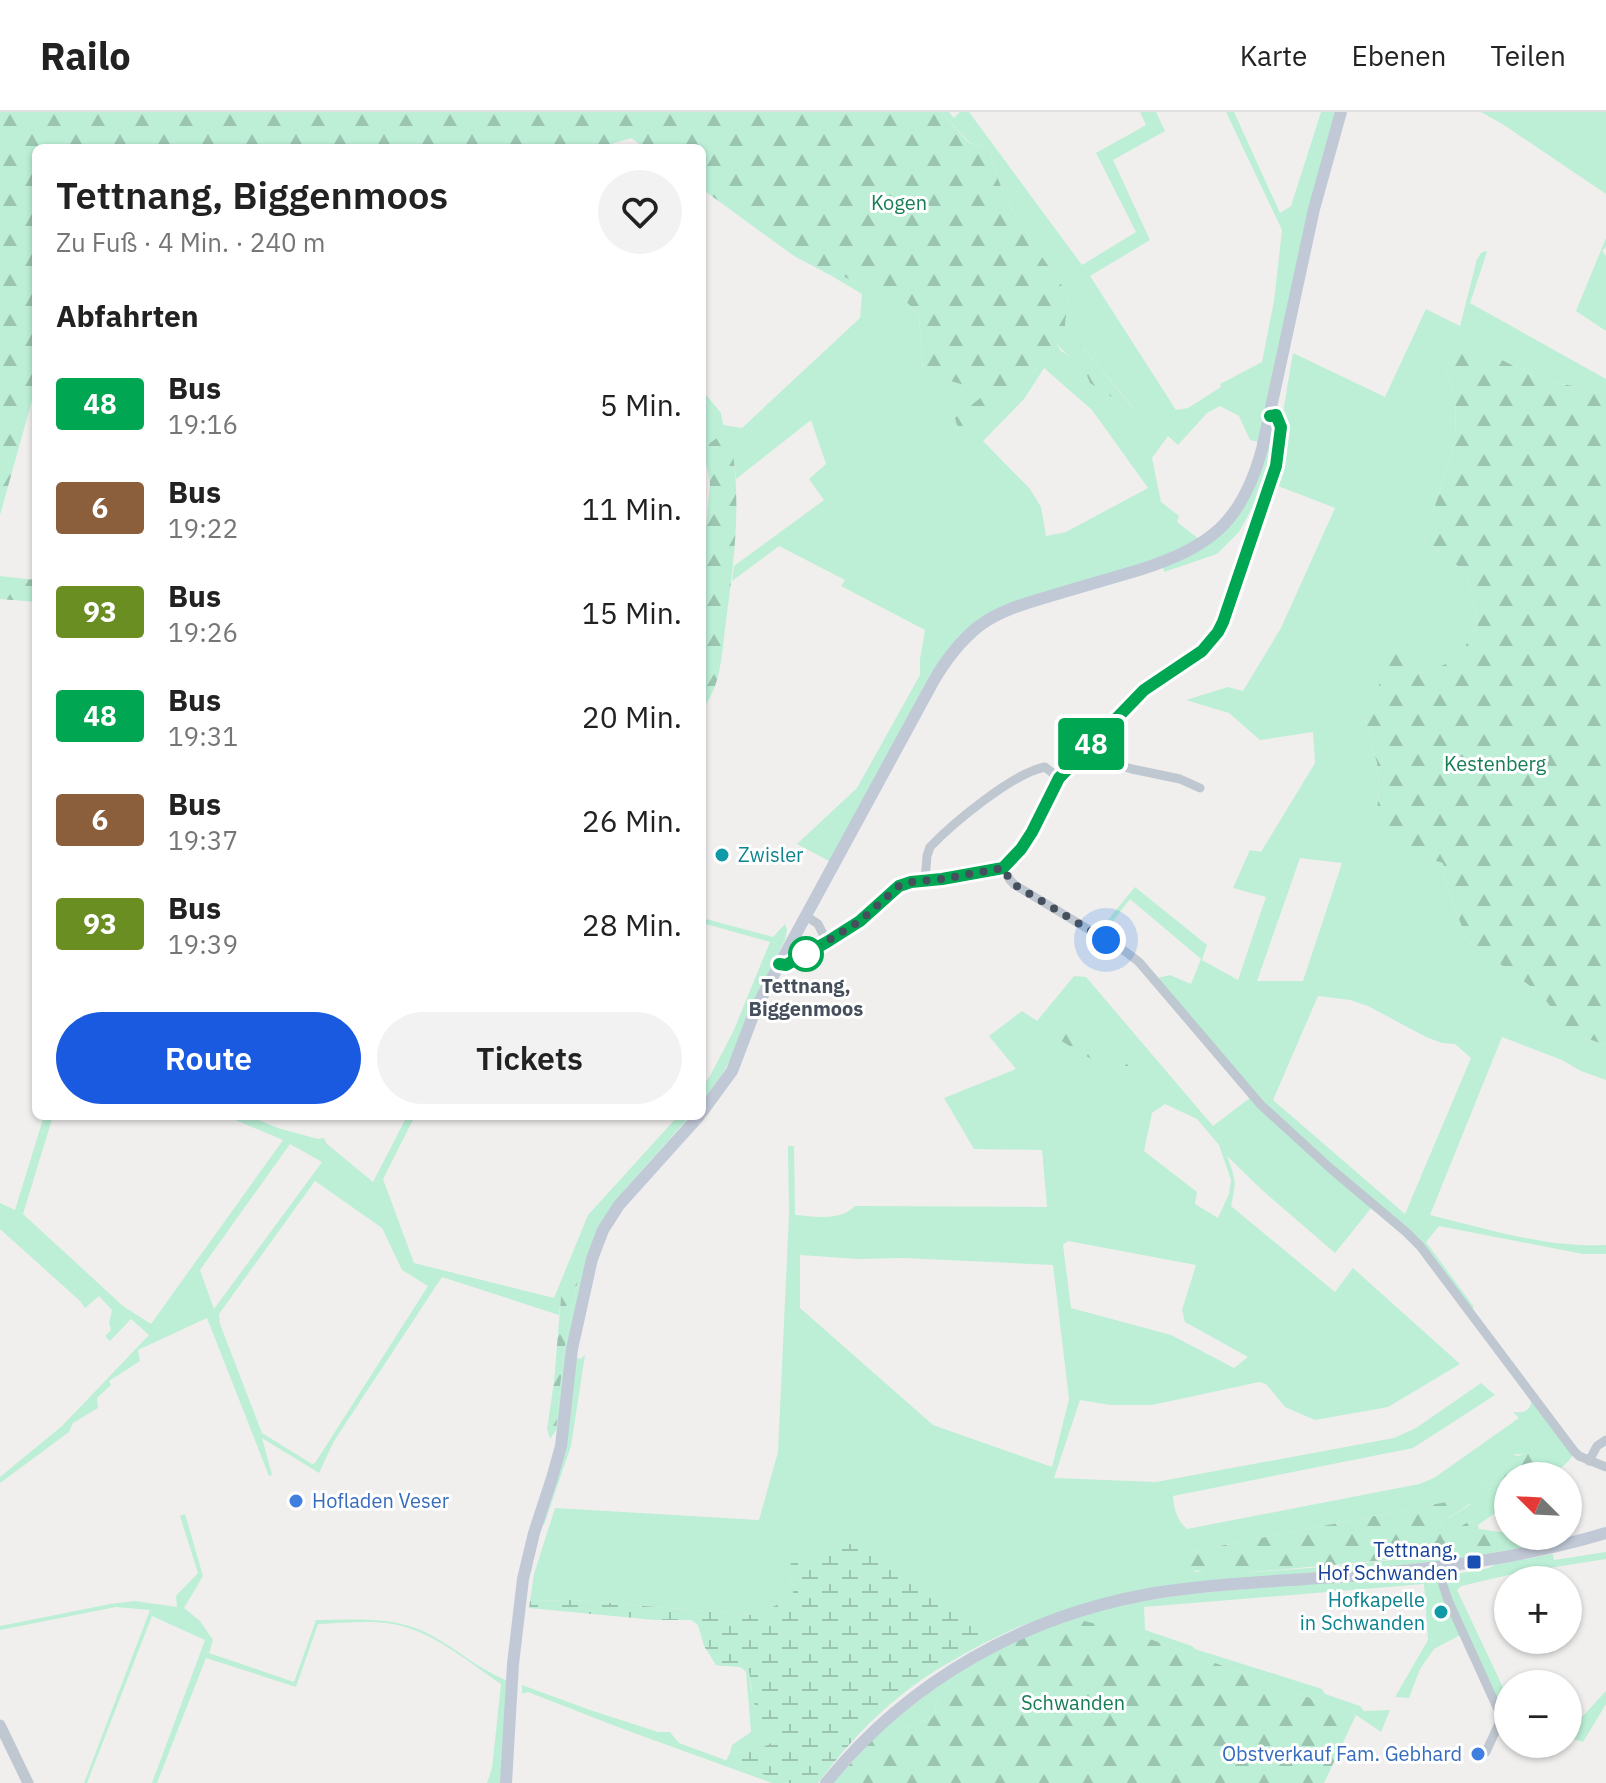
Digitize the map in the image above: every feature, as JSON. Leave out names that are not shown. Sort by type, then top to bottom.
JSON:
[{"type":"main road","points":[[706,1106],[732,1071],[756,1008],[779,964],[933,682],[962,641],[989,620],[1013,608],[1173,558],[1208,539],[1228,521],[1246,494],[1257,468],[1270,416],[1314,209],[1341,112]]},
{"type":"main road","points":[[506,1783],[519,1603],[528,1555],[561,1446],[572,1349],[592,1259],[603,1230],[619,1205],[695,1120]]},
{"type":"main road","points":[[826,1783],[870,1733],[915,1695],[963,1662],[1043,1623],[1155,1593],[1442,1567],[1504,1558],[1606,1533]]},
{"type":"street","points":[[779,964],[786,965],[864,918],[899,886],[1003,868],[1027,840],[1059,778],[1144,690],[1202,651],[1223,622],[1276,466],[1281,427],[1276,415],[1270,416]]},
{"type":"street","points":[[1093,742],[1115,764],[1180,779],[1200,788]]},
{"type":"street","points":[[925,880],[930,847],[993,793],[1039,768],[1045,767],[1059,778]]},
{"type":"street","points":[[1003,868],[1015,885],[1139,962],[1261,1105],[1417,1243],[1574,1451],[1606,1467]]},
{"type":"street","points":[[806,916],[818,924],[827,942]]},
{"type":"street","points":[[1589,1461],[1597,1446],[1606,1440]]},
{"type":"street","points":[[1442,1567],[1448,1600],[1500,1714],[1501,1719],[1486,1752]]},
{"type":"street","points":[[0,1725],[28,1783]]},
{"type":"green space","name":"Kogen","points":[[0,112],[941,112],[969,143],[989,148],[994,169],[1011,207],[1068,295],[1065,325],[1137,413],[1090,383],[1079,364],[1055,341],[1038,367],[980,435],[968,433],[957,425],[955,418],[988,392],[923,373],[919,315],[899,294],[877,294],[794,256],[706,192],[706,144],[639,144],[631,138],[611,144],[32,144],[32,400],[0,515]]},
{"type":"green space","points":[[941,112],[949,112],[954,118],[960,112],[969,112],[1082,265],[1136,232],[1096,153],[1146,125],[1140,112],[1156,112],[1165,131],[1113,160],[1150,240],[1090,276],[1176,410],[1188,408],[1221,387],[1220,384],[1262,362],[1274,301],[1282,230],[1226,112],[1234,112],[1280,213],[1291,206],[1321,112],[1338,112],[1259,442],[1250,440],[1239,416],[1220,406],[1207,413],[1178,445],[1168,436],[1152,458],[1161,502],[1179,516],[1177,522],[1199,539],[1171,554],[1108,574],[959,636],[930,675],[831,862],[797,844],[857,788],[920,675],[925,630],[841,586],[845,580],[779,546],[732,581],[734,566],[824,500],[809,479],[826,464],[811,420],[736,479],[734,461],[710,443],[706,450],[706,395],[721,413],[723,425],[742,428],[860,318],[862,294],[830,275],[839,274],[877,294],[899,294],[919,315],[923,373],[988,392],[980,434],[1038,367],[1055,341],[1061,351],[1079,361],[1135,410],[1065,325],[1068,295],[1011,207],[994,169],[989,148],[970,143]],"holes":[[[1044,368],[1092,410],[1148,488],[1066,532],[1046,536],[1041,507],[1030,489],[983,441],[1024,399]]]},
{"type":"green space","points":[[1481,112],[1606,112],[1606,194],[1504,125]]},
{"type":"green space","points":[[1606,238],[1606,247],[1602,251],[1606,256],[1606,331],[1576,311]]},
{"type":"green space","points":[[1487,252],[1470,303],[1606,379],[1606,396],[1591,389],[1544,381],[1480,349],[1460,331],[1446,369],[1455,397],[1456,441],[1424,540],[1467,573],[1478,624],[1458,659],[1426,672],[1411,674],[1364,716],[1377,763],[1377,810],[1388,836],[1399,850],[1443,863],[1446,885],[1467,940],[1541,994],[1570,1033],[1606,1045],[1606,1080],[1502,1037],[1430,1215],[1539,1241],[1606,1245],[1606,1254],[1583,1254],[1439,1226],[1426,1242],[1474,1307],[1471,1309],[1415,1238],[1278,1118],[1157,978],[1170,975],[1191,984],[1201,959],[1130,899],[1102,935],[1098,932],[1135,887],[1207,945],[1202,960],[1238,980],[1266,897],[1233,888],[1250,850],[1261,852],[1315,763],[1313,732],[1260,740],[1229,713],[1186,700],[1228,687],[1243,691],[1281,628],[1335,508],[1273,484],[1293,353],[1385,397],[1426,309],[1460,326],[1481,253]],"holes":[[[1300,858],[1342,863],[1303,981],[1257,981]],[[1318,996],[1368,1006],[1426,1037],[1455,1044],[1471,1058],[1405,1214],[1273,1100]]]},
{"type":"green space","name":"Kestenberg","points":[[1459,330],[1482,350],[1544,381],[1591,389],[1606,396],[1606,1045],[1570,1033],[1541,994],[1467,940],[1446,885],[1443,863],[1399,850],[1388,836],[1380,833],[1377,763],[1364,716],[1394,654],[1409,653],[1412,674],[1426,672],[1458,659],[1478,624],[1467,573],[1424,540],[1456,441],[1455,397],[1446,369]]},
{"type":"green space","points":[[1274,421],[1277,422],[1276,449],[1268,481],[1239,532],[1217,554],[1164,572],[1163,567],[1226,529]]},
{"type":"green space","points":[[717,438],[731,441],[736,486],[736,531],[721,664],[714,689],[706,703],[706,529],[710,483],[706,450]]},
{"type":"green space","points":[[0,576],[32,580],[32,602],[0,599]]},
{"type":"green space","points":[[706,919],[773,937],[785,924],[787,930],[785,940],[748,1013],[733,1055],[706,1096],[706,1082],[733,1032],[770,942],[706,924]]},
{"type":"green space","points":[[1074,976],[1086,977],[1213,1126],[1251,1097],[1372,1207],[1335,1253],[1227,1156],[1234,1180],[1231,1206],[1335,1292],[1353,1268],[1460,1364],[1388,1407],[1315,1420],[1285,1407],[1266,1384],[1259,1382],[1152,1405],[1110,1405],[1080,1400],[1054,1478],[1156,1482],[1394,1438],[1416,1428],[1481,1383],[1495,1395],[1413,1448],[1173,1496],[1174,1505],[1187,1529],[1419,1484],[1434,1478],[1519,1418],[1513,1412],[1527,1410],[1531,1397],[1573,1455],[1567,1462],[1538,1462],[1547,1456],[1512,1454],[1503,1462],[1494,1462],[1494,1469],[1480,1481],[1483,1486],[1494,1483],[1494,1514],[1478,1525],[1468,1522],[1458,1528],[1442,1528],[1440,1523],[1471,1504],[1460,1497],[1189,1552],[1195,1572],[1242,1573],[1431,1556],[1494,1544],[1494,1550],[1508,1550],[1388,1567],[1192,1583],[1059,1612],[984,1643],[975,1618],[843,1540],[809,1557],[788,1572],[793,1593],[788,1600],[754,1615],[572,1600],[530,1601],[534,1574],[555,1508],[759,1520],[778,1452],[789,1214],[788,1146],[794,1146],[795,1215],[834,1216],[855,1206],[1047,1207],[1042,1150],[974,1149],[944,1098],[1016,1069],[989,1036],[1022,1011],[1037,1021]],"holes":[[[1165,1104],[1197,1119],[1219,1145],[1231,1180],[1229,1194],[1218,1218],[1195,1204],[1197,1192],[1144,1151],[1152,1113]],[[1068,1241],[1196,1265],[1182,1310],[1185,1322],[1248,1357],[1234,1368],[1171,1335],[1071,1308],[1063,1245]],[[800,1255],[1053,1265],[1069,1399],[1052,1467],[933,1425],[800,1308]]]},
{"type":"green space","points":[[1057,1028],[1123,1061],[1142,1077],[1139,1088],[1050,1034]]},
{"type":"green space","points":[[43,1120],[52,1120],[23,1214],[123,1306],[151,1324],[283,1140],[236,1120],[259,1120],[278,1128],[324,1138],[327,1144],[373,1182],[405,1120],[413,1120],[383,1179],[414,1263],[554,1298],[588,1215],[674,1120],[686,1120],[627,1187],[601,1223],[559,1430],[556,1430],[563,1356],[579,1274],[561,1297],[559,1315],[442,1277],[334,1441],[319,1473],[262,1438],[272,1475],[269,1476],[207,1318],[138,1350],[140,1361],[109,1381],[111,1385],[97,1398],[98,1408],[73,1423],[69,1432],[0,1483],[0,1477],[62,1426],[149,1335],[131,1319],[110,1341],[105,1336],[111,1330],[112,1310],[99,1296],[85,1308],[0,1229],[0,1203],[15,1210]],"holes":[[[290,1144],[322,1162],[214,1309],[200,1270]],[[315,1181],[382,1228],[402,1270],[428,1286],[312,1464],[262,1433],[220,1324],[219,1314]]]},
{"type":"green space","points":[[572,1272],[579,1274],[563,1356],[556,1430],[550,1439],[547,1429],[561,1297]]},
{"type":"green space","points":[[585,1355],[571,1446],[544,1525],[575,1357],[580,1359]]},
{"type":"green space","points":[[1534,1441],[1547,1457],[1539,1462],[1503,1462],[1512,1454],[1525,1454],[1528,1444]]},
{"type":"green space","points":[[1494,1469],[1494,1483],[1483,1486],[1480,1481]]},
{"type":"green space","points":[[1460,1497],[1469,1498],[1471,1503],[1440,1523],[1442,1527],[1458,1528],[1468,1522],[1478,1525],[1479,1529],[1494,1531],[1494,1545],[1431,1556],[1242,1573],[1186,1570],[1184,1556],[1189,1552]]},
{"type":"green space","points":[[185,1514],[203,1576],[184,1608],[200,1621],[213,1640],[209,1653],[294,1682],[316,1620],[387,1621],[427,1633],[508,1681],[501,1783],[487,1783],[492,1768],[501,1684],[450,1648],[422,1633],[393,1624],[365,1622],[318,1624],[296,1687],[206,1658],[157,1783],[152,1783],[205,1640],[152,1616],[87,1783],[84,1783],[150,1610],[116,1607],[0,1630],[0,1626],[135,1601],[177,1607],[176,1596],[198,1573],[180,1516]]},
{"type":"green space","points":[[843,1540],[975,1618],[984,1643],[930,1674],[898,1697],[855,1738],[818,1783],[788,1783],[726,1761],[730,1753],[757,1749],[781,1736],[768,1731],[761,1723],[749,1671],[716,1665],[704,1646],[698,1625],[691,1620],[655,1620],[529,1608],[530,1601],[572,1600],[754,1615],[788,1600],[793,1593],[788,1572],[791,1563]]},
{"type":"green space","points":[[1606,1552],[1606,1559],[1562,1566],[1494,1566],[1494,1578],[1461,1586],[1457,1590],[1495,1670],[1494,1694],[1448,1592],[1448,1581],[1451,1575],[1494,1565],[1553,1554],[1554,1560]]},
{"type":"green space","points":[[1433,1572],[1462,1634],[1434,1649],[1420,1669],[1409,1698],[1395,1697],[1428,1640],[1424,1584],[1144,1607],[1145,1630],[1322,1689],[1325,1694],[1360,1706],[1364,1711],[1390,1710],[1381,1732],[1356,1715],[1131,1632],[1051,1625],[1088,1613],[1190,1594]]},
{"type":"green space","name":"Schwanden","points":[[1084,1621],[1131,1632],[1356,1715],[1324,1783],[833,1783],[883,1728],[905,1728],[933,1717],[938,1697],[953,1675],[984,1656],[1051,1625]]},
{"type":"green space","points":[[740,1666],[749,1671],[751,1690],[782,1736],[758,1749],[730,1753],[732,1745],[751,1732],[746,1672]]},
{"type":"green space","points":[[953,1675],[938,1697],[933,1717],[905,1728],[883,1728]]},
{"type":"green space","points":[[522,1685],[658,1732],[670,1732],[679,1743],[788,1783],[772,1783],[528,1692],[522,1694]]},
{"type":"green space","points":[[1606,1691],[1606,1704],[1583,1742],[1582,1717]]},
{"type":"bus line","name":"48","points":[[779,964],[786,965],[860,921],[899,886],[1003,868],[1032,832],[1059,778],[1144,690],[1202,651],[1223,622],[1276,466],[1281,427],[1276,415],[1270,416]]},
{"type":"place","name":"Zwisler","points":[[722,855]]},
{"type":"place","name":"Tettnang, Biggenmoos","points":[[806,954]]},
{"type":"place","name":"Hofladen Veser","points":[[296,1501]]},
{"type":"place","name":"Tettnang, Hof Schwanden","points":[[1474,1562]]},
{"type":"place","name":"Hofkapelle in Schwanden","points":[[1441,1612]]},
{"type":"place","name":"Obstverkauf Fam. Gebhard","points":[[1478,1754]]},
{"type":"route","points":[[806,954],[860,921],[899,886],[1003,868],[1015,885],[1106,940]]}]
